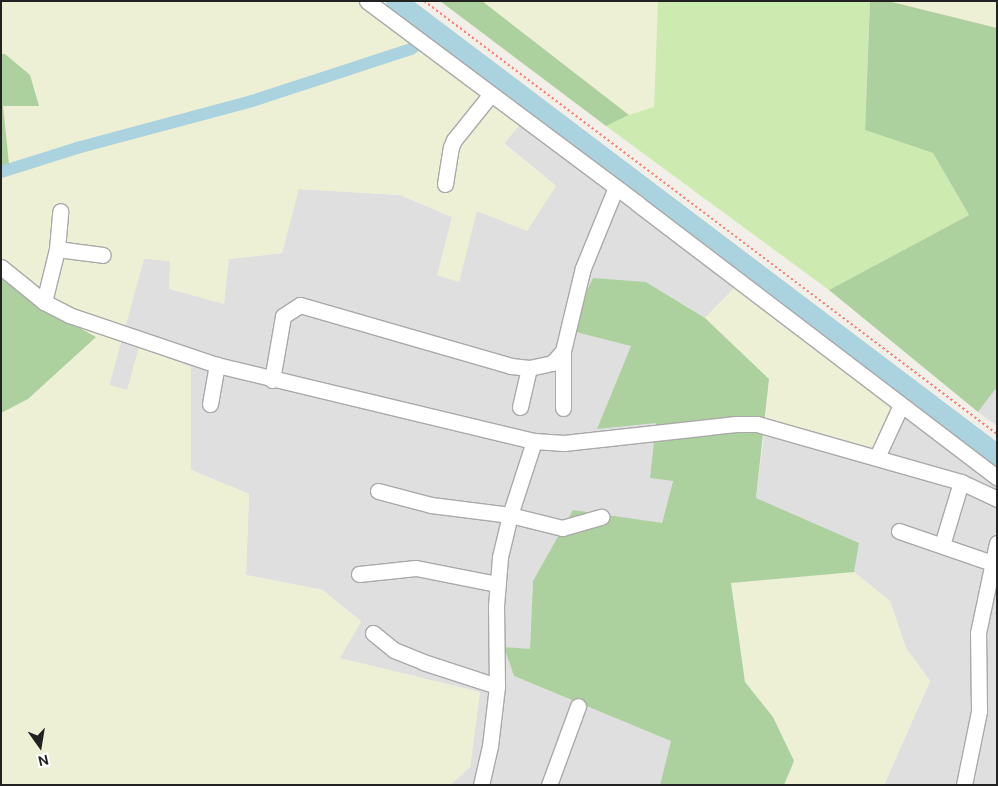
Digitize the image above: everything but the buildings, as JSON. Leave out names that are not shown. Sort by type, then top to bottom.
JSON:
[{"type":"street","points":[[368,1],[997,477]]},
{"type":"street","points":[[445,184],[454,140],[491,94]]},
{"type":"street","points":[[563,408],[563,351],[583,268],[616,187]]},
{"type":"street","points":[[44,302],[58,249],[60,211]]},
{"type":"street","points":[[58,249],[104,255]]},
{"type":"street","points":[[1,267],[44,302],[68,315],[217,365],[272,380],[534,441],[564,443],[736,424],[757,424],[961,482],[997,499]]},
{"type":"street","points":[[272,380],[283,316],[300,305],[512,366],[529,368],[552,363],[563,351]]},
{"type":"street","points":[[210,404],[217,365]]},
{"type":"street","points":[[520,406],[529,368]]},
{"type":"street","points":[[877,457],[901,405]]},
{"type":"street","points":[[486,783],[497,686],[497,584],[500,557],[510,515],[534,441]]},
{"type":"street","points":[[942,545],[961,482]]},
{"type":"street","points":[[378,491],[431,505],[510,515],[562,528],[601,517]]},
{"type":"street","points":[[899,531],[992,564]]},
{"type":"street","points":[[964,785],[980,711],[978,633],[997,543]]},
{"type":"street","points":[[359,574],[416,568],[497,584]]},
{"type":"street","points":[[373,633],[394,650],[423,662],[497,686]]},
{"type":"street","points":[[549,785],[578,706]]},
{"type":"path","points":[[424,1],[997,434]]},
{"type":"shaded area","points":[[522,122],[740,282],[705,318],[646,282],[631,346],[598,428],[656,422],[650,478],[673,480],[662,523],[533,581],[530,650],[505,647],[514,676],[672,741],[660,785],[450,785],[470,767],[480,692],[339,658],[361,621],[322,590],[246,575],[249,494],[191,470],[191,367],[127,390],[109,386],[144,258],[170,261],[229,259],[282,253],[298,189],[400,195],[452,217],[438,275],[477,210],[556,186],[504,143]]},
{"type":"shaded area","points":[[997,387],[997,426],[978,412]]},
{"type":"shaded area","points":[[900,401],[997,474],[997,785],[884,785],[930,681],[906,648],[890,601],[854,572],[858,543],[756,498],[766,419],[875,448]]},
{"type":"green space","points":[[1,1],[361,1],[522,122],[504,144],[556,186],[527,231],[477,211],[459,282],[437,275],[452,217],[400,195],[299,189],[282,253],[229,259],[224,304],[169,289],[170,261],[144,259],[109,385],[127,390],[139,347],[191,367],[191,470],[249,494],[246,575],[323,590],[361,622],[340,658],[480,692],[470,767],[450,785],[1,785]]},
{"type":"green space","points":[[440,1],[482,1],[629,115],[606,126]]},
{"type":"green space","points":[[482,1],[658,1],[654,108],[629,115]]},
{"type":"green space","points":[[658,1],[870,1],[865,130],[933,153],[969,215],[829,290],[606,126],[629,115],[654,107]]},
{"type":"green space","points":[[870,1],[888,1],[997,28],[997,387],[978,412],[829,290],[969,215],[933,153],[865,130]]},
{"type":"green space","points":[[888,1],[997,1],[997,28]]},
{"type":"green space","points":[[1,54],[5,54],[30,75],[39,106],[3,106],[10,174],[1,176]]},
{"type":"green space","points":[[1,275],[37,304],[96,337],[28,399],[1,413]]},
{"type":"green space","points":[[593,278],[646,282],[705,318],[769,379],[756,498],[859,543],[854,572],[731,583],[745,682],[773,717],[794,761],[784,785],[660,785],[671,741],[514,676],[504,647],[530,649],[533,581],[573,510],[662,523],[673,481],[650,478],[656,423],[597,429],[631,346],[568,330]]},
{"type":"green space","points":[[740,282],[900,401],[875,448],[766,419],[769,379],[705,318]]},
{"type":"green space","points":[[854,572],[890,601],[906,648],[930,681],[884,785],[784,785],[794,761],[773,717],[745,682],[731,583]]},
{"type":"waterway","points":[[396,1],[997,455]]},
{"type":"waterway","points":[[1,172],[77,148],[252,101],[411,49],[435,31]]}]
